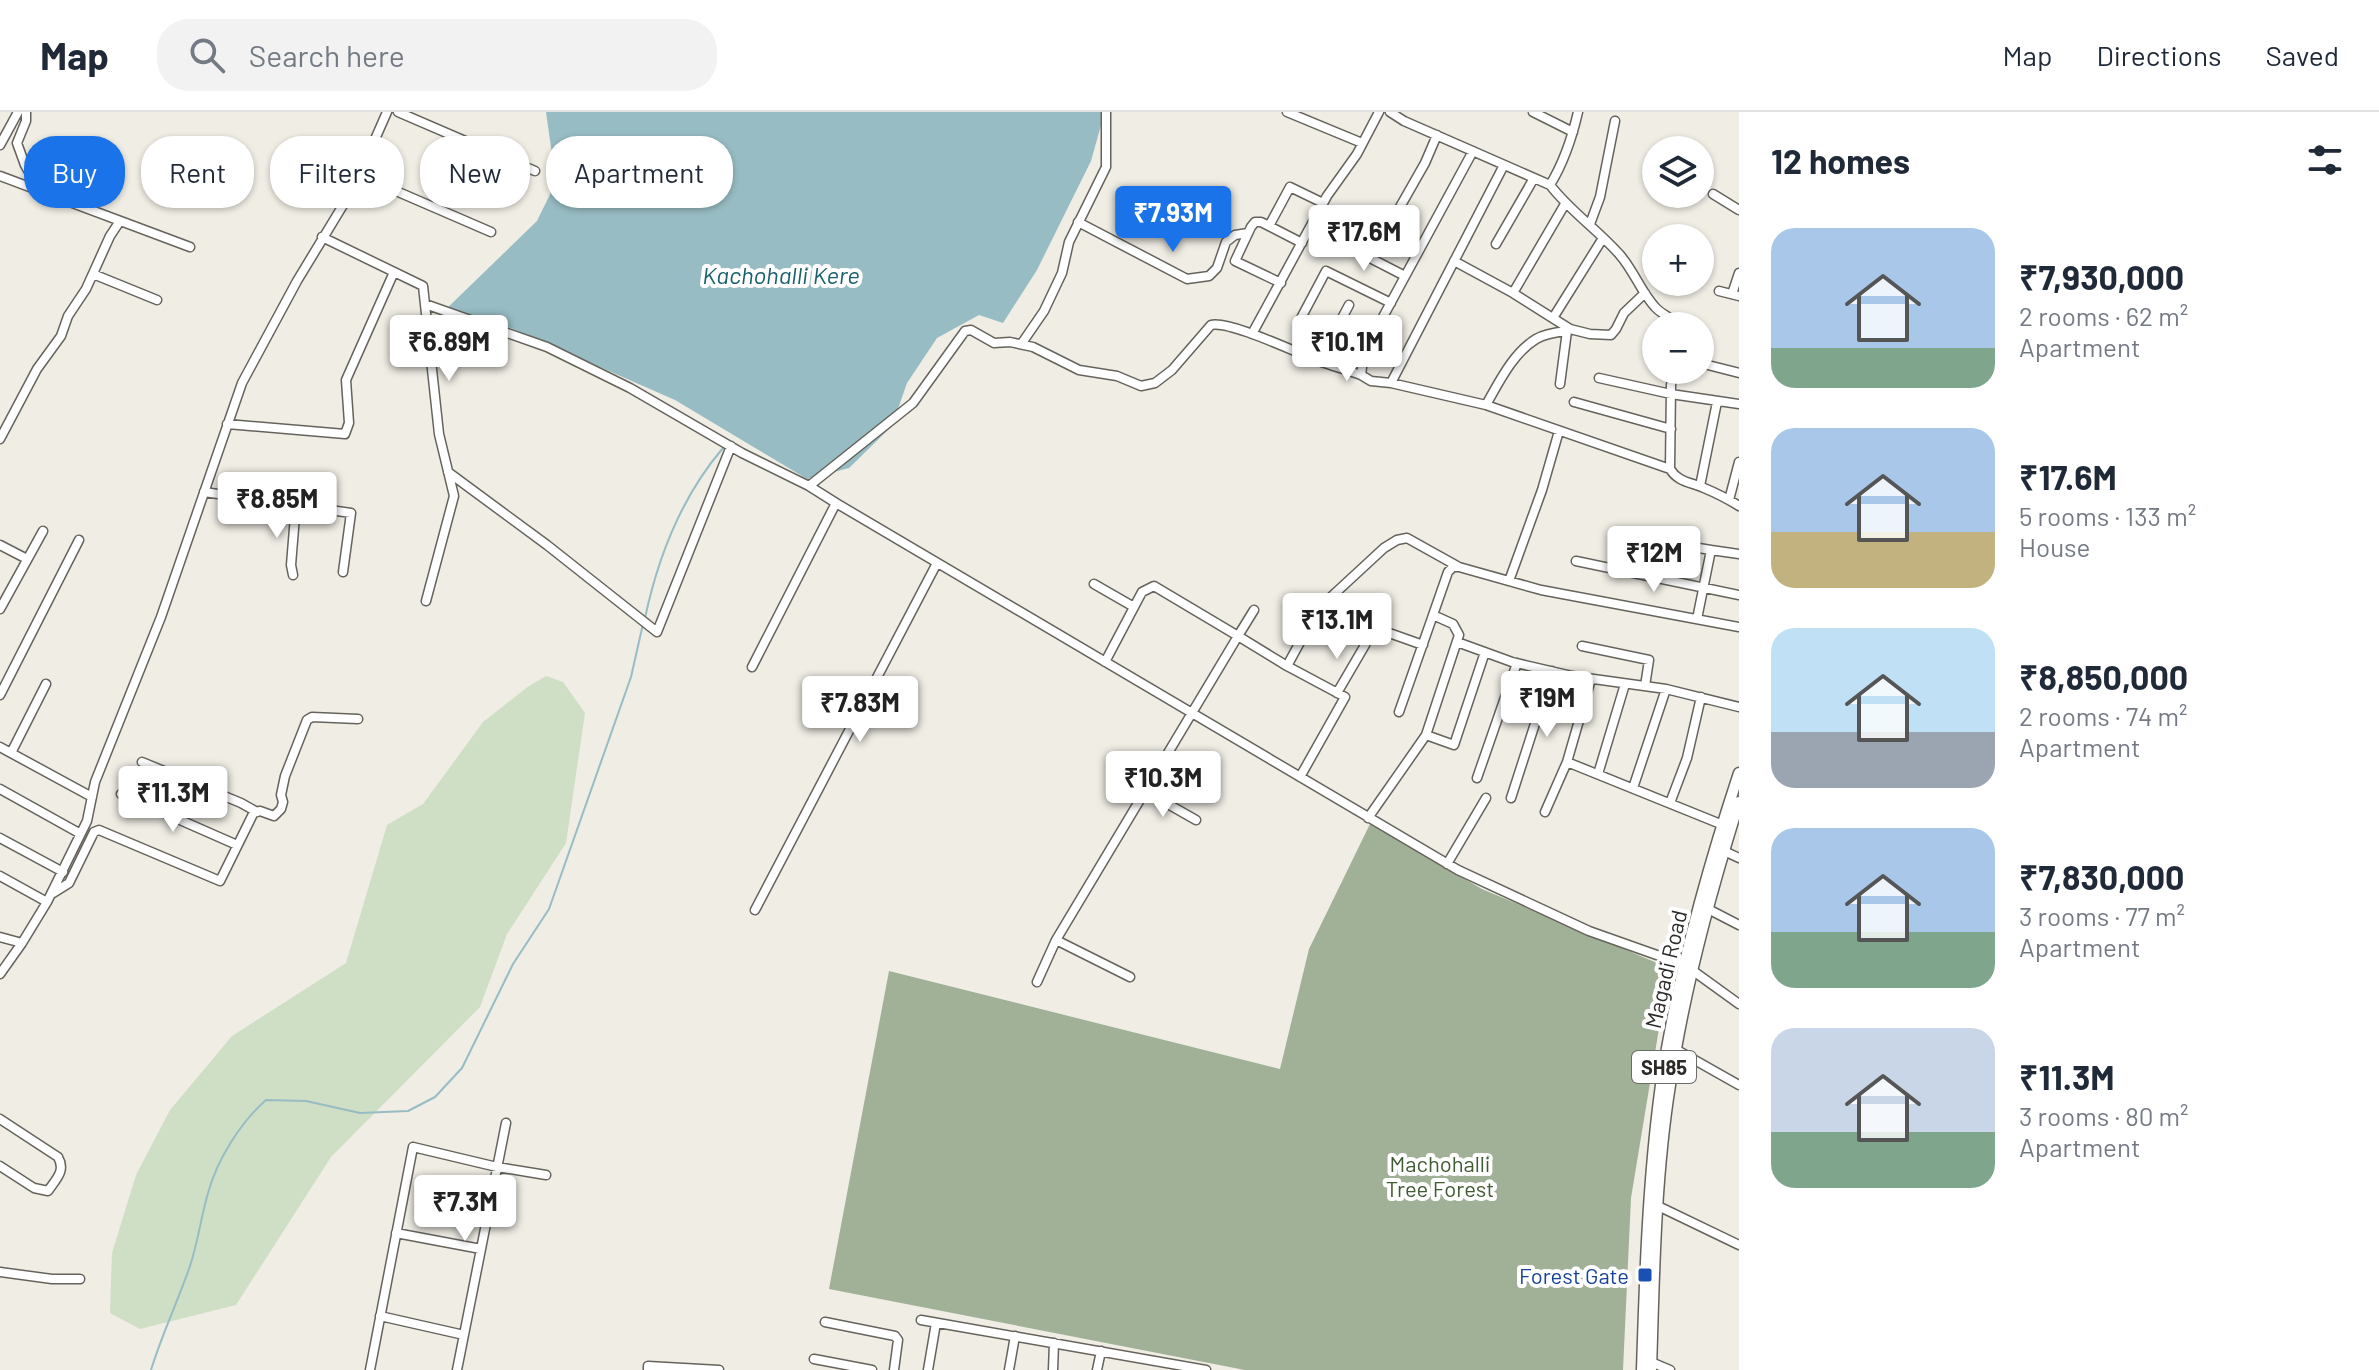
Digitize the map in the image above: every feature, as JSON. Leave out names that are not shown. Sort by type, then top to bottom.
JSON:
[{"type":"main road","name":"Magadi Road","points":[[1642,1370],[1650,1181],[1661,1084],[1712,857],[1739,773]]},
{"type":"main road","name":"Magadi Road","points":[[1651,1366],[1658,1206],[1670,1085],[1689,968],[1739,802]]},
{"type":"street","points":[[0,145],[18,112]]},
{"type":"street","points":[[24,162],[17,143],[26,121],[26,112]]},
{"type":"street","points":[[376,136],[387,112]]},
{"type":"street","points":[[398,112],[535,171]]},
{"type":"street","points":[[1022,343],[1044,311],[1062,273],[1069,242],[1106,167],[1106,112]]},
{"type":"street","points":[[1287,112],[1362,143]]},
{"type":"street","points":[[1252,334],[1323,203],[1379,112]]},
{"type":"street","points":[[1390,112],[1550,185],[1565,204],[1623,258],[1642,288]]},
{"type":"street","points":[[1533,112],[1573,132]]},
{"type":"street","points":[[1550,185],[1561,168],[1578,112]]},
{"type":"street","points":[[1590,224],[1600,197],[1615,121]]},
{"type":"street","points":[[1396,214],[1437,135]]},
{"type":"street","points":[[1361,375],[1364,352],[1473,151]]},
{"type":"street","points":[[1391,383],[1504,165]]},
{"type":"street","points":[[0,176],[24,185]]},
{"type":"street","points":[[1496,244],[1534,178]]},
{"type":"street","points":[[1269,226],[1286,185],[1323,203]]},
{"type":"street","points":[[404,194],[491,232]]},
{"type":"street","points":[[1714,195],[1739,210]]},
{"type":"street","points":[[1513,293],[1565,204]]},
{"type":"street","points":[[86,208],[190,247]]},
{"type":"street","points":[[0,974],[50,898],[87,821],[101,768],[161,617],[242,383],[339,208]]},
{"type":"street","points":[[0,439],[33,376],[61,336],[68,316],[86,289],[120,221]]},
{"type":"street","points":[[1078,222],[1187,279],[1209,276],[1217,268],[1226,242],[1235,235],[1248,233]]},
{"type":"street","points":[[1281,283],[1235,261],[1248,233],[1255,222],[1261,222],[1302,243]]},
{"type":"street","points":[[322,237],[423,286],[439,434],[454,496],[426,601]]},
{"type":"street","points":[[1553,318],[1603,238]]},
{"type":"street","points":[[1337,241],[1405,276]]},
{"type":"street","points":[[1454,261],[1513,293],[1568,330]]},
{"type":"street","points":[[1364,352],[1300,320],[1326,271],[1391,303]]},
{"type":"street","points":[[227,424],[345,434],[349,423],[346,380],[394,272]]},
{"type":"street","points":[[1719,291],[1735,295],[1739,273]]},
{"type":"street","points":[[93,274],[157,300]]},
{"type":"street","points":[[1486,405],[1512,363],[1538,337],[1568,330],[1611,335],[1624,313],[1642,296]]},
{"type":"street","points":[[1647,296],[1661,312]]},
{"type":"street","points":[[425,304],[547,347],[630,388],[721,441],[809,486],[1447,864],[1589,931],[1689,968],[1739,1004]]},
{"type":"street","points":[[1332,337],[1349,305]]},
{"type":"street","points":[[809,486],[913,403],[965,331],[971,330],[994,343],[1022,343],[1079,370],[1117,376],[1141,386],[1155,383],[1172,370],[1211,325],[1217,323],[1371,381],[1486,405],[1670,469],[1683,481],[1739,506]]},
{"type":"street","points":[[1560,384],[1568,330]]},
{"type":"street","points":[[1714,367],[1739,373]]},
{"type":"street","points":[[1599,378],[1671,394],[1739,404]]},
{"type":"street","points":[[1670,469],[1672,384]]},
{"type":"street","points":[[1574,402],[1671,429]]},
{"type":"street","points":[[1700,486],[1717,402]]},
{"type":"street","points":[[1509,581],[1542,490],[1559,431]]},
{"type":"street","points":[[448,472],[657,632],[731,446]]},
{"type":"street","points":[[1729,500],[1739,462]]},
{"type":"street","points":[[204,492],[351,513],[343,572]]},
{"type":"street","points":[[752,667],[836,503]]},
{"type":"street","points":[[293,575],[291,565],[296,504]]},
{"type":"street","points":[[0,609],[43,531]]},
{"type":"street","points":[[1287,666],[1318,609],[1384,548],[1407,538],[1459,567],[1541,590],[1739,627]]},
{"type":"street","points":[[0,695],[79,540]]},
{"type":"street","points":[[1668,543],[1739,554]]},
{"type":"street","points":[[0,545],[27,559]]},
{"type":"street","points":[[1697,619],[1711,550]]},
{"type":"street","points":[[1576,561],[1739,595]]},
{"type":"street","points":[[755,910],[937,563]]},
{"type":"street","points":[[1399,712],[1448,572],[1453,567],[1459,567]]},
{"type":"street","points":[[1094,584],[1134,607]]},
{"type":"street","points":[[1105,662],[1142,592],[1154,586],[1345,697],[1300,777]]},
{"type":"street","points":[[1291,602],[1423,645]]},
{"type":"street","points":[[1037,982],[1056,940],[1254,610]]},
{"type":"street","points":[[1368,818],[1426,735],[1457,642],[1459,635],[1453,624],[1433,615]]},
{"type":"street","points":[[1337,693],[1372,627]]},
{"type":"street","points":[[1457,642],[1517,663],[1591,679],[1666,689],[1739,707]]},
{"type":"street","points":[[1582,646],[1649,660],[1645,686]]},
{"type":"street","points":[[1426,735],[1454,745],[1485,652]]},
{"type":"street","points":[[1477,778],[1517,663]]},
{"type":"street","points":[[1511,798],[1552,671]]},
{"type":"street","points":[[1545,812],[1567,762],[1591,679]]},
{"type":"street","points":[[11,753],[46,684]]},
{"type":"street","points":[[1598,774],[1625,684]]},
{"type":"street","points":[[1633,788],[1666,689]]},
{"type":"street","points":[[1670,803],[1687,758],[1701,697]]},
{"type":"street","points":[[142,762],[257,812],[274,816],[281,809],[285,776],[307,720],[312,717],[358,719]]},
{"type":"street","points":[[0,747],[92,797]]},
{"type":"street","points":[[1567,762],[1723,825]]},
{"type":"street","points":[[0,789],[79,833]]},
{"type":"street","points":[[1145,791],[1196,820]]},
{"type":"street","points":[[121,794],[237,845]]},
{"type":"street","points":[[1447,864],[1486,798]]},
{"type":"street","points":[[50,898],[69,883],[94,832],[99,830],[220,881],[254,812],[257,812]]},
{"type":"street","points":[[0,838],[63,872]]},
{"type":"street","points":[[1724,851],[1739,858]]},
{"type":"street","points":[[1,880],[50,898]]},
{"type":"street","points":[[1708,909],[1739,925]]},
{"type":"street","points":[[0,937],[22,943]]},
{"type":"street","points":[[1056,940],[1130,977]]},
{"type":"street","points":[[1677,1050],[1739,1085]]},
{"type":"street","points":[[0,1119],[58,1157],[62,1165],[61,1173],[48,1191],[34,1188],[0,1166]]},
{"type":"street","points":[[457,1370],[506,1123]]},
{"type":"street","points":[[370,1370],[413,1147],[546,1175]]},
{"type":"street","points":[[1658,1206],[1739,1245]]},
{"type":"street","points":[[396,1233],[481,1249]]},
{"type":"street","points":[[0,1272],[52,1279],[80,1279]]},
{"type":"street","points":[[380,1316],[464,1335]]},
{"type":"street","points":[[921,1320],[1101,1351],[1165,1366],[1206,1370]]},
{"type":"street","points":[[825,1322],[895,1336],[898,1340],[894,1370]]},
{"type":"street","points":[[928,1370],[936,1323]]},
{"type":"street","points":[[1009,1370],[1015,1336]]},
{"type":"street","points":[[1053,1370],[1054,1343]]},
{"type":"street","points":[[1097,1370],[1101,1351]]},
{"type":"street","points":[[814,1359],[872,1370]]},
{"type":"street","points":[[648,1370],[648,1366],[719,1370]]},
{"type":"street","points":[[1651,1366],[1670,1370]]},
{"type":"green space","points":[[546,676],[563,682],[585,713],[566,843],[507,934],[480,1007],[331,1157],[236,1305],[140,1329],[110,1313],[112,1253],[136,1175],[170,1110],[232,1036],[346,963],[387,825],[423,804],[483,722]]},
{"type":"green space","name":"Machohalli Tree Forest","points":[[1370,824],[1482,889],[1669,968],[1631,1198],[1623,1370],[1245,1370],[829,1289],[889,971],[1280,1069],[1309,949]]},
{"type":"water","name":"Kachohalli Kere","points":[[546,112],[1101,112],[1103,118],[1091,161],[1037,270],[1003,323],[979,315],[937,338],[907,383],[892,426],[849,468],[807,479],[675,400],[511,328],[440,315],[537,221],[546,203],[546,208],[733,208],[733,136],[549,136]]},
{"type":"waterway","points":[[645,618],[657,572],[674,528],[695,486],[723,448]]},
{"type":"waterway","points":[[151,1370],[190,1266],[212,1180],[231,1143],[256,1109],[266,1100],[306,1101],[360,1113],[408,1111],[435,1097],[462,1068],[513,964],[549,909],[631,677],[643,624]]},
{"type":"place","name":"Forest Gate","points":[[1645,1275]]}]
